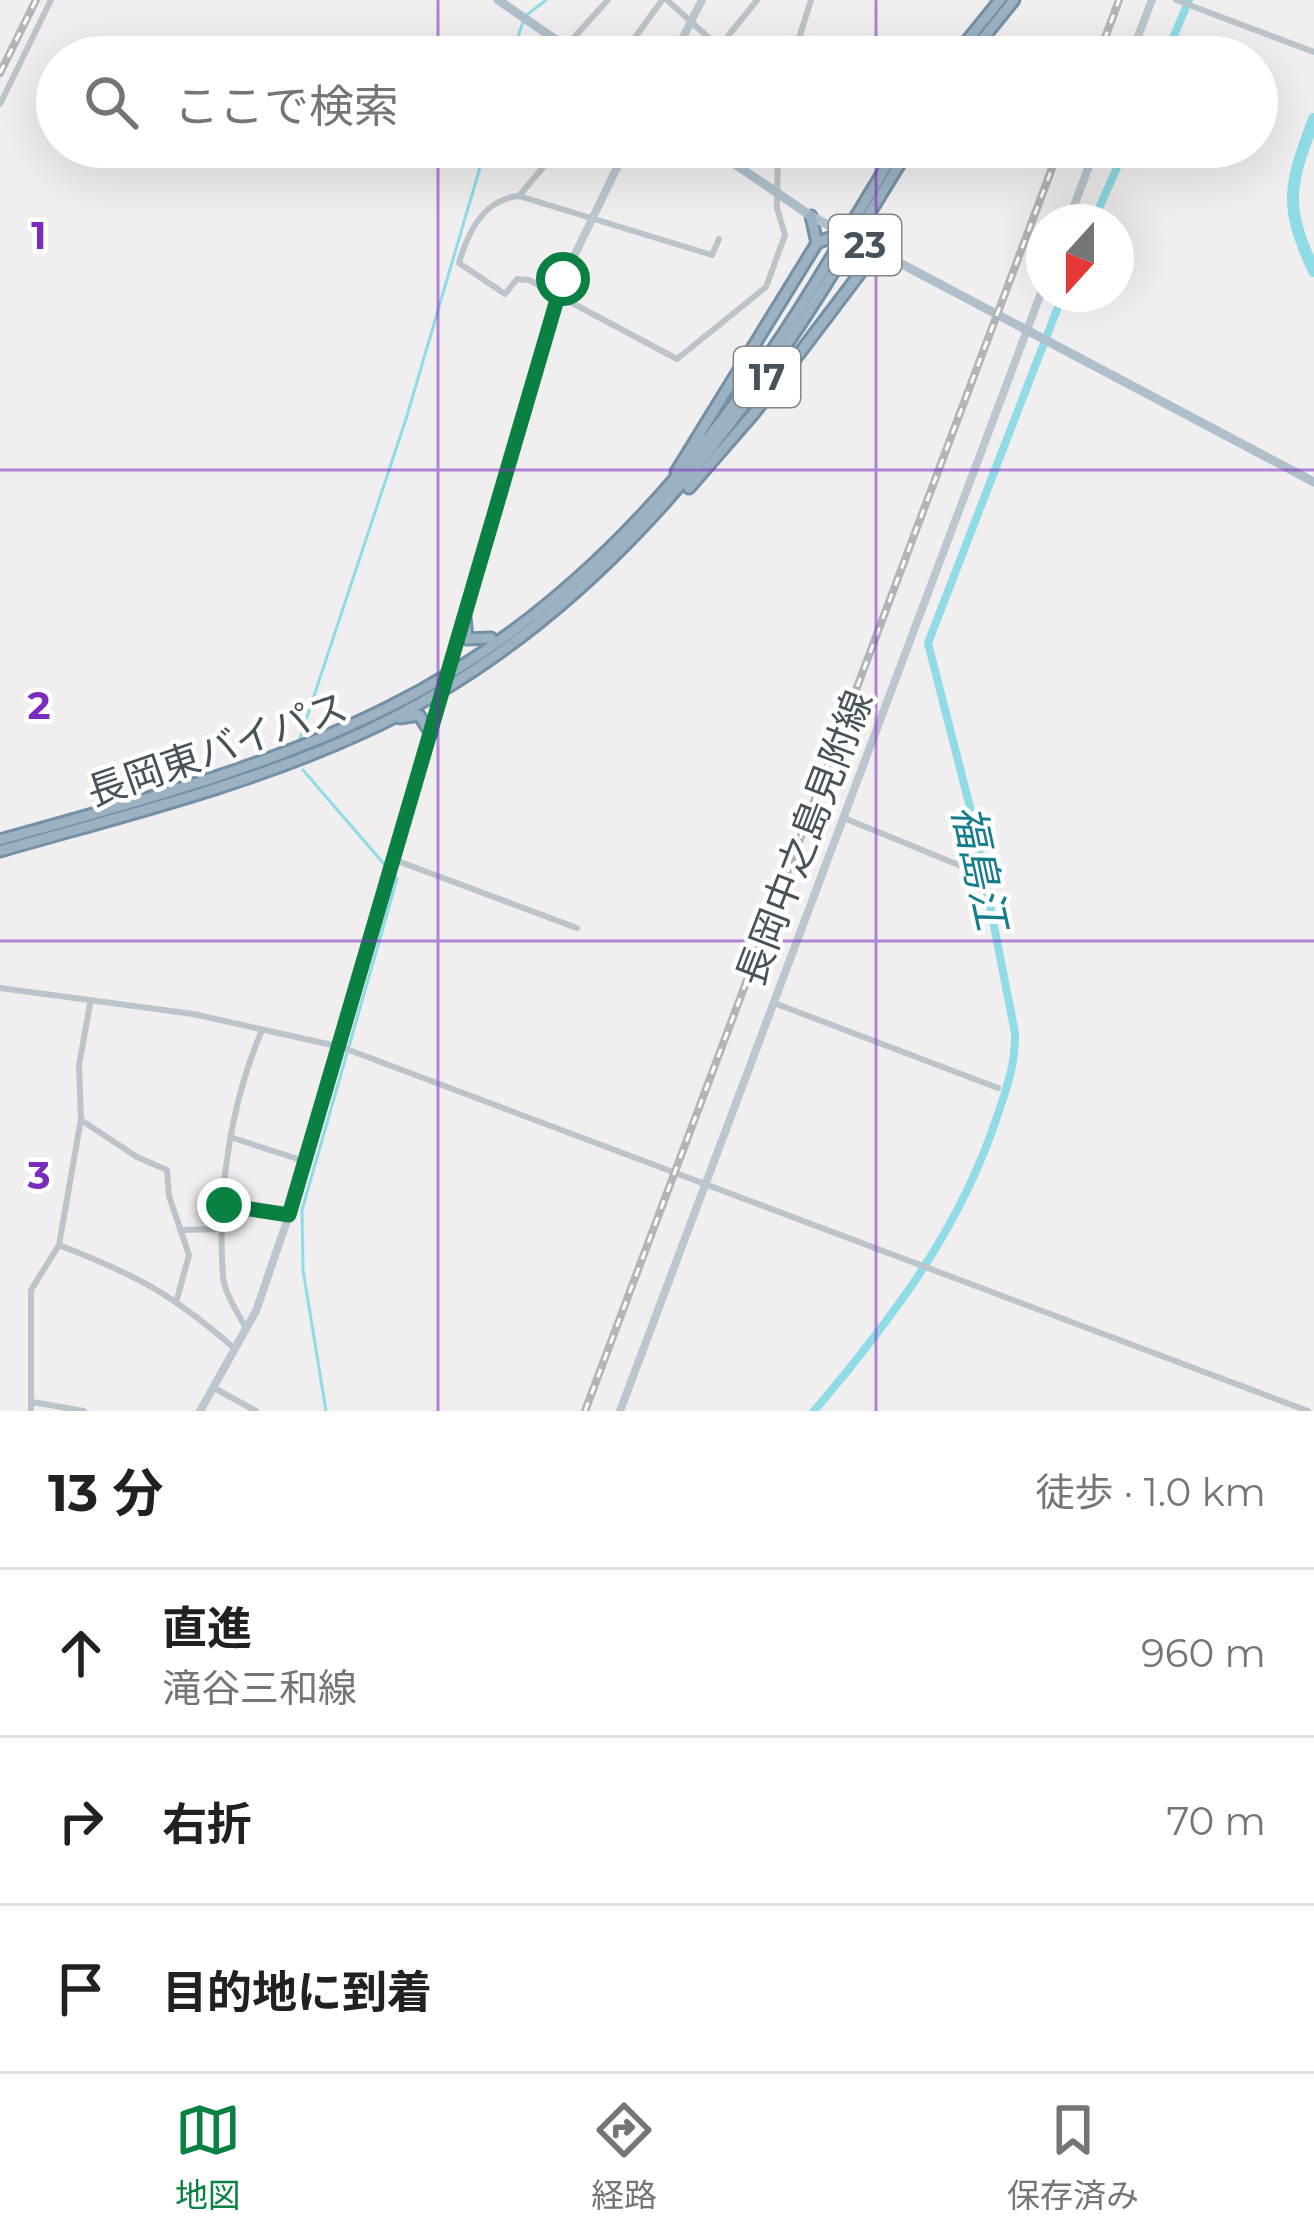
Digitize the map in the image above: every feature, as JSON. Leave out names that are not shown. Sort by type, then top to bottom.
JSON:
[{"type":"highway","points":[[972,36],[1000,0]]},
{"type":"highway","points":[[985,36],[1014,0]]},
{"type":"highway","name":"17","points":[[705,453],[817,291],[887,168]]},
{"type":"highway","name":"17","points":[[856,225],[895,168]]},
{"type":"highway","points":[[811,216],[818,243]]},
{"type":"highway","points":[[705,453],[744,366],[818,243],[841,232]]},
{"type":"highway","points":[[862,243],[864,268]]},
{"type":"highway","points":[[705,453],[864,268],[894,261]]},
{"type":"highway","name":"長岡東バイパス","points":[[0,840],[262,762],[394,705],[574,582],[705,453]]},
{"type":"highway","name":"長岡東バイパス","points":[[0,851],[202,793],[335,745],[444,688],[556,609],[636,536],[705,453]]},
{"type":"highway","points":[[464,617],[467,639],[488,640],[638,521]]},
{"type":"highway","points":[[202,793],[326,753],[409,714],[423,718],[431,734]]},
{"type":"main road","points":[[498,0],[551,36]]},
{"type":"main road","points":[[684,36],[702,0]]},
{"type":"main road","points":[[1138,36],[1152,0]]},
{"type":"main road","points":[[200,1411],[247,1330],[308,1162],[559,294],[616,168]]},
{"type":"main road","name":"23","points":[[740,168],[811,216],[1314,482]]},
{"type":"main road","points":[[1075,204],[1088,168]]},
{"type":"main road","name":"長岡中之島見附線","points":[[620,1411],[1037,312]]},
{"type":"street","points":[[0,104],[51,0]]},
{"type":"street","points":[[575,36],[608,0]]},
{"type":"street","points":[[637,36],[665,0],[708,36]]},
{"type":"street","points":[[728,36],[757,0]]},
{"type":"street","points":[[800,36],[811,0]]},
{"type":"street","points":[[1179,1],[1270,36]]},
{"type":"street","points":[[1278,39],[1314,52]]},
{"type":"street","points":[[543,168],[520,196],[490,207],[469,233],[459,263],[505,294],[521,278],[559,294],[677,359],[766,287],[785,236],[778,168]]},
{"type":"street","points":[[520,196],[712,255],[718,239]]},
{"type":"street","points":[[844,818],[962,866],[990,864]]},
{"type":"street","points":[[395,860],[577,928]]},
{"type":"street","points":[[0,988],[90,1004],[193,1014],[341,1047],[1308,1411]]},
{"type":"street","points":[[775,1003],[998,1088]]},
{"type":"street","points":[[85,1411],[32,1407],[31,1290],[59,1245],[81,1119],[79,1065],[90,1004]]},
{"type":"street","points":[[247,1330],[223,1277],[224,1205],[243,1073],[262,1030]]},
{"type":"street","points":[[81,1119],[137,1157],[164,1166],[190,1264],[177,1299]]},
{"type":"street","points":[[233,1138],[308,1162]]},
{"type":"street","points":[[224,1205],[289,1215]]},
{"type":"street","points":[[180,1230],[224,1229]]},
{"type":"street","points":[[59,1245],[127,1269],[177,1299],[236,1349]]},
{"type":"street","points":[[214,1388],[256,1411]]},
{"type":"waterway","points":[[528,14],[546,0]]},
{"type":"waterway","name":"福島江","points":[[1174,36],[1189,0]]},
{"type":"waterway","points":[[518,36],[523,22]]},
{"type":"waterway","points":[[1314,119],[1293,195],[1297,228],[1314,271]]},
{"type":"waterway","points":[[300,738],[406,419],[480,168]]},
{"type":"waterway","name":"福島江","points":[[1101,204],[1117,168]]},
{"type":"waterway","name":"福島江","points":[[814,1411],[896,1307],[944,1235],[982,1156],[1010,1074],[1015,1033],[973,819],[928,643],[1056,312]]},
{"type":"waterway","points":[[303,770],[397,879],[302,1210],[303,1270],[326,1411]]},
{"type":"railway","points":[[0,73],[36,0]]},
{"type":"railway","points":[[1106,36],[1119,0]]},
{"type":"railway","points":[[585,1411],[1052,168]]},
{"type":"route","points":[[224,1205],[289,1215],[563,279]]}]
